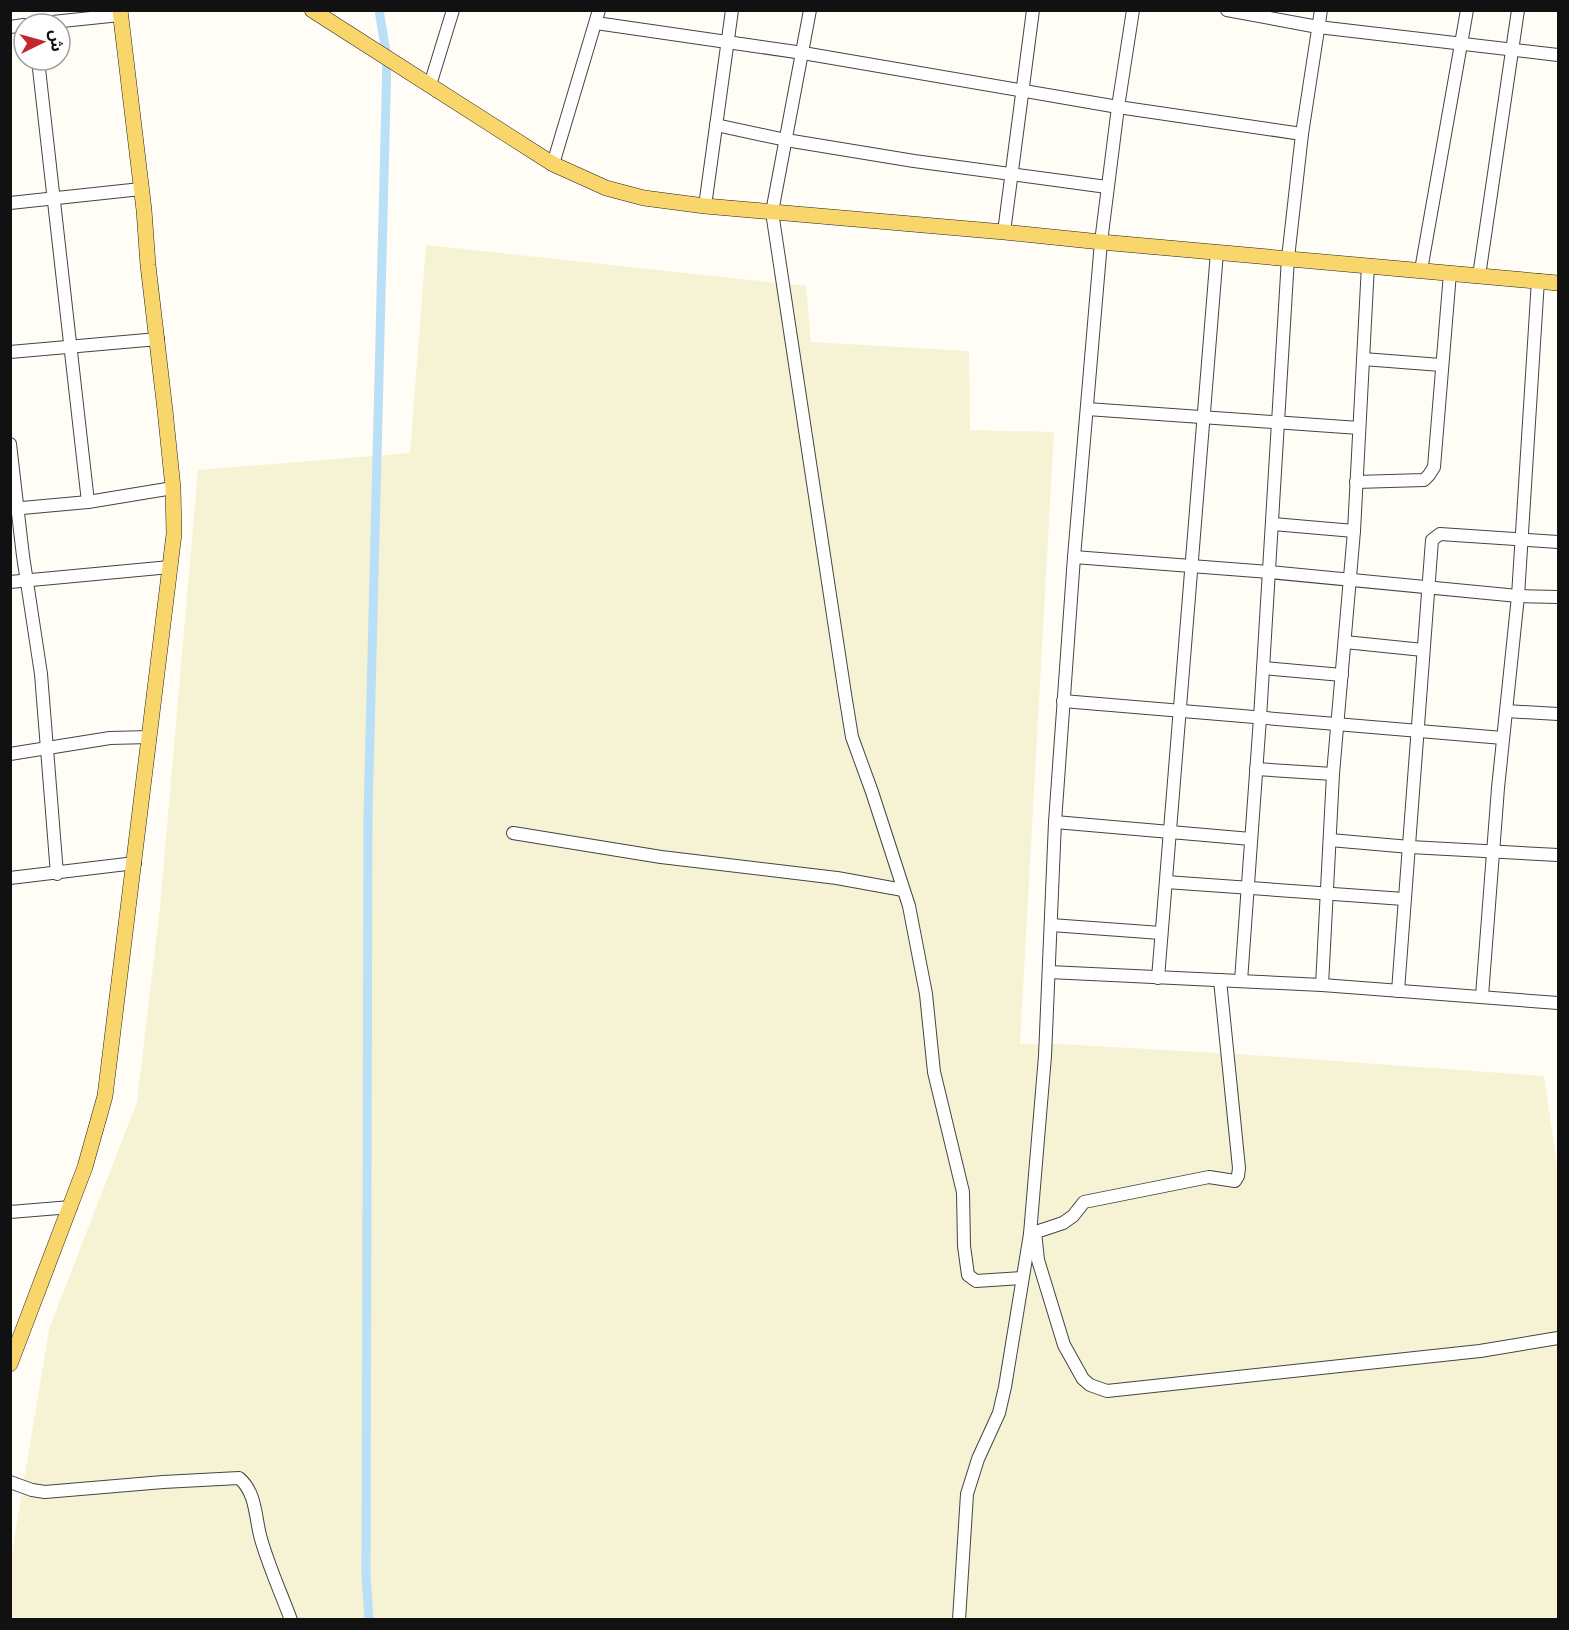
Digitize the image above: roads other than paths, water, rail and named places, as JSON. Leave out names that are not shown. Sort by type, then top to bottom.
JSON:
[{"type":"main road","points":[[312,10],[554,164],[582,178],[625,194],[705,206],[1558,283]]},
{"type":"main road","points":[[10,1364],[85,1167],[105,1096],[135,863],[174,523],[173,488],[158,339],[120,13]]},
{"type":"street","points":[[429,85],[453,10]]},
{"type":"street","points":[[705,206],[732,10]]},
{"type":"street","points":[[810,10],[772,212],[852,737],[903,890],[921,962],[934,1072],[963,1192],[964,1246],[968,1275],[976,1281],[1022,1278]]},
{"type":"street","points":[[1004,232],[1033,10]]},
{"type":"street","points":[[959,1620],[967,1494],[978,1458],[999,1413],[1022,1278],[1033,1233],[1045,1056],[1055,822],[1074,557],[1101,242],[1133,10]]},
{"type":"street","points":[[1227,10],[1255,13],[1318,27],[1558,55]]},
{"type":"street","points":[[1241,981],[1273,524],[1288,258],[1302,134],[1321,10]]},
{"type":"street","points":[[1421,270],[1467,10]]},
{"type":"street","points":[[1479,276],[1518,10]]},
{"type":"street","points":[[72,19],[120,13]]},
{"type":"street","points":[[554,164],[598,17],[728,43],[803,53],[1118,107],[1302,134]]},
{"type":"street","points":[[39,72],[88,502]]},
{"type":"street","points":[[716,125],[786,140],[914,161],[1107,187]]},
{"type":"street","points":[[10,203],[141,189]]},
{"type":"street","points":[[1158,978],[1168,832],[1205,418],[1217,252]]},
{"type":"street","points":[[1322,986],[1333,774],[1354,531],[1368,265]]},
{"type":"street","points":[[1356,482],[1424,480],[1434,467],[1450,273]]},
{"type":"street","points":[[1482,996],[1503,738],[1518,596],[1538,280]]},
{"type":"street","points":[[10,352],[158,339]]},
{"type":"street","points":[[1363,359],[1441,365]]},
{"type":"street","points":[[1088,409],[1359,428]]},
{"type":"street","points":[[10,444],[14,508],[28,580],[41,674],[57,874]]},
{"type":"street","points":[[14,508],[88,502],[173,488]]},
{"type":"street","points":[[1273,524],[1354,531]]},
{"type":"street","points":[[1398,992],[1432,540],[1440,534],[1558,542]]},
{"type":"street","points":[[1074,557],[1191,565],[1518,596],[1558,597]]},
{"type":"street","points":[[10,582],[170,567]]},
{"type":"street","points":[[1345,642],[1423,650]]},
{"type":"street","points":[[1263,668],[1342,675]]},
{"type":"street","points":[[1063,701],[1503,738]]},
{"type":"street","points":[[1506,711],[1558,714]]},
{"type":"street","points":[[10,754],[110,738],[150,736]]},
{"type":"street","points":[[1256,769],[1333,774]]},
{"type":"street","points":[[1055,822],[1251,839]]},
{"type":"street","points":[[513,833],[661,857],[837,878],[903,890]]},
{"type":"street","points":[[1330,840],[1558,855]]},
{"type":"street","points":[[10,878],[135,863]]},
{"type":"street","points":[[1166,882],[1404,899]]},
{"type":"street","points":[[1051,925],[1161,933]]},
{"type":"street","points":[[1049,972],[1201,981],[1241,981],[1558,1003]]},
{"type":"street","points":[[1033,1233],[1063,1223],[1073,1216],[1084,1202],[1209,1177],[1235,1181],[1239,1168],[1220,980]]},
{"type":"street","points":[[10,1212],[71,1206]]},
{"type":"street","points":[[1033,1233],[1038,1260],[1064,1345],[1083,1379],[1090,1385],[1107,1391],[1480,1351],[1558,1338]]},
{"type":"street","points":[[10,1482],[45,1492],[239,1478],[246,1484],[251,1495],[261,1538],[291,1620]]},
{"type":"waterway","points":[[369,1620],[366,1575],[368,814],[387,58],[379,10]]}]
